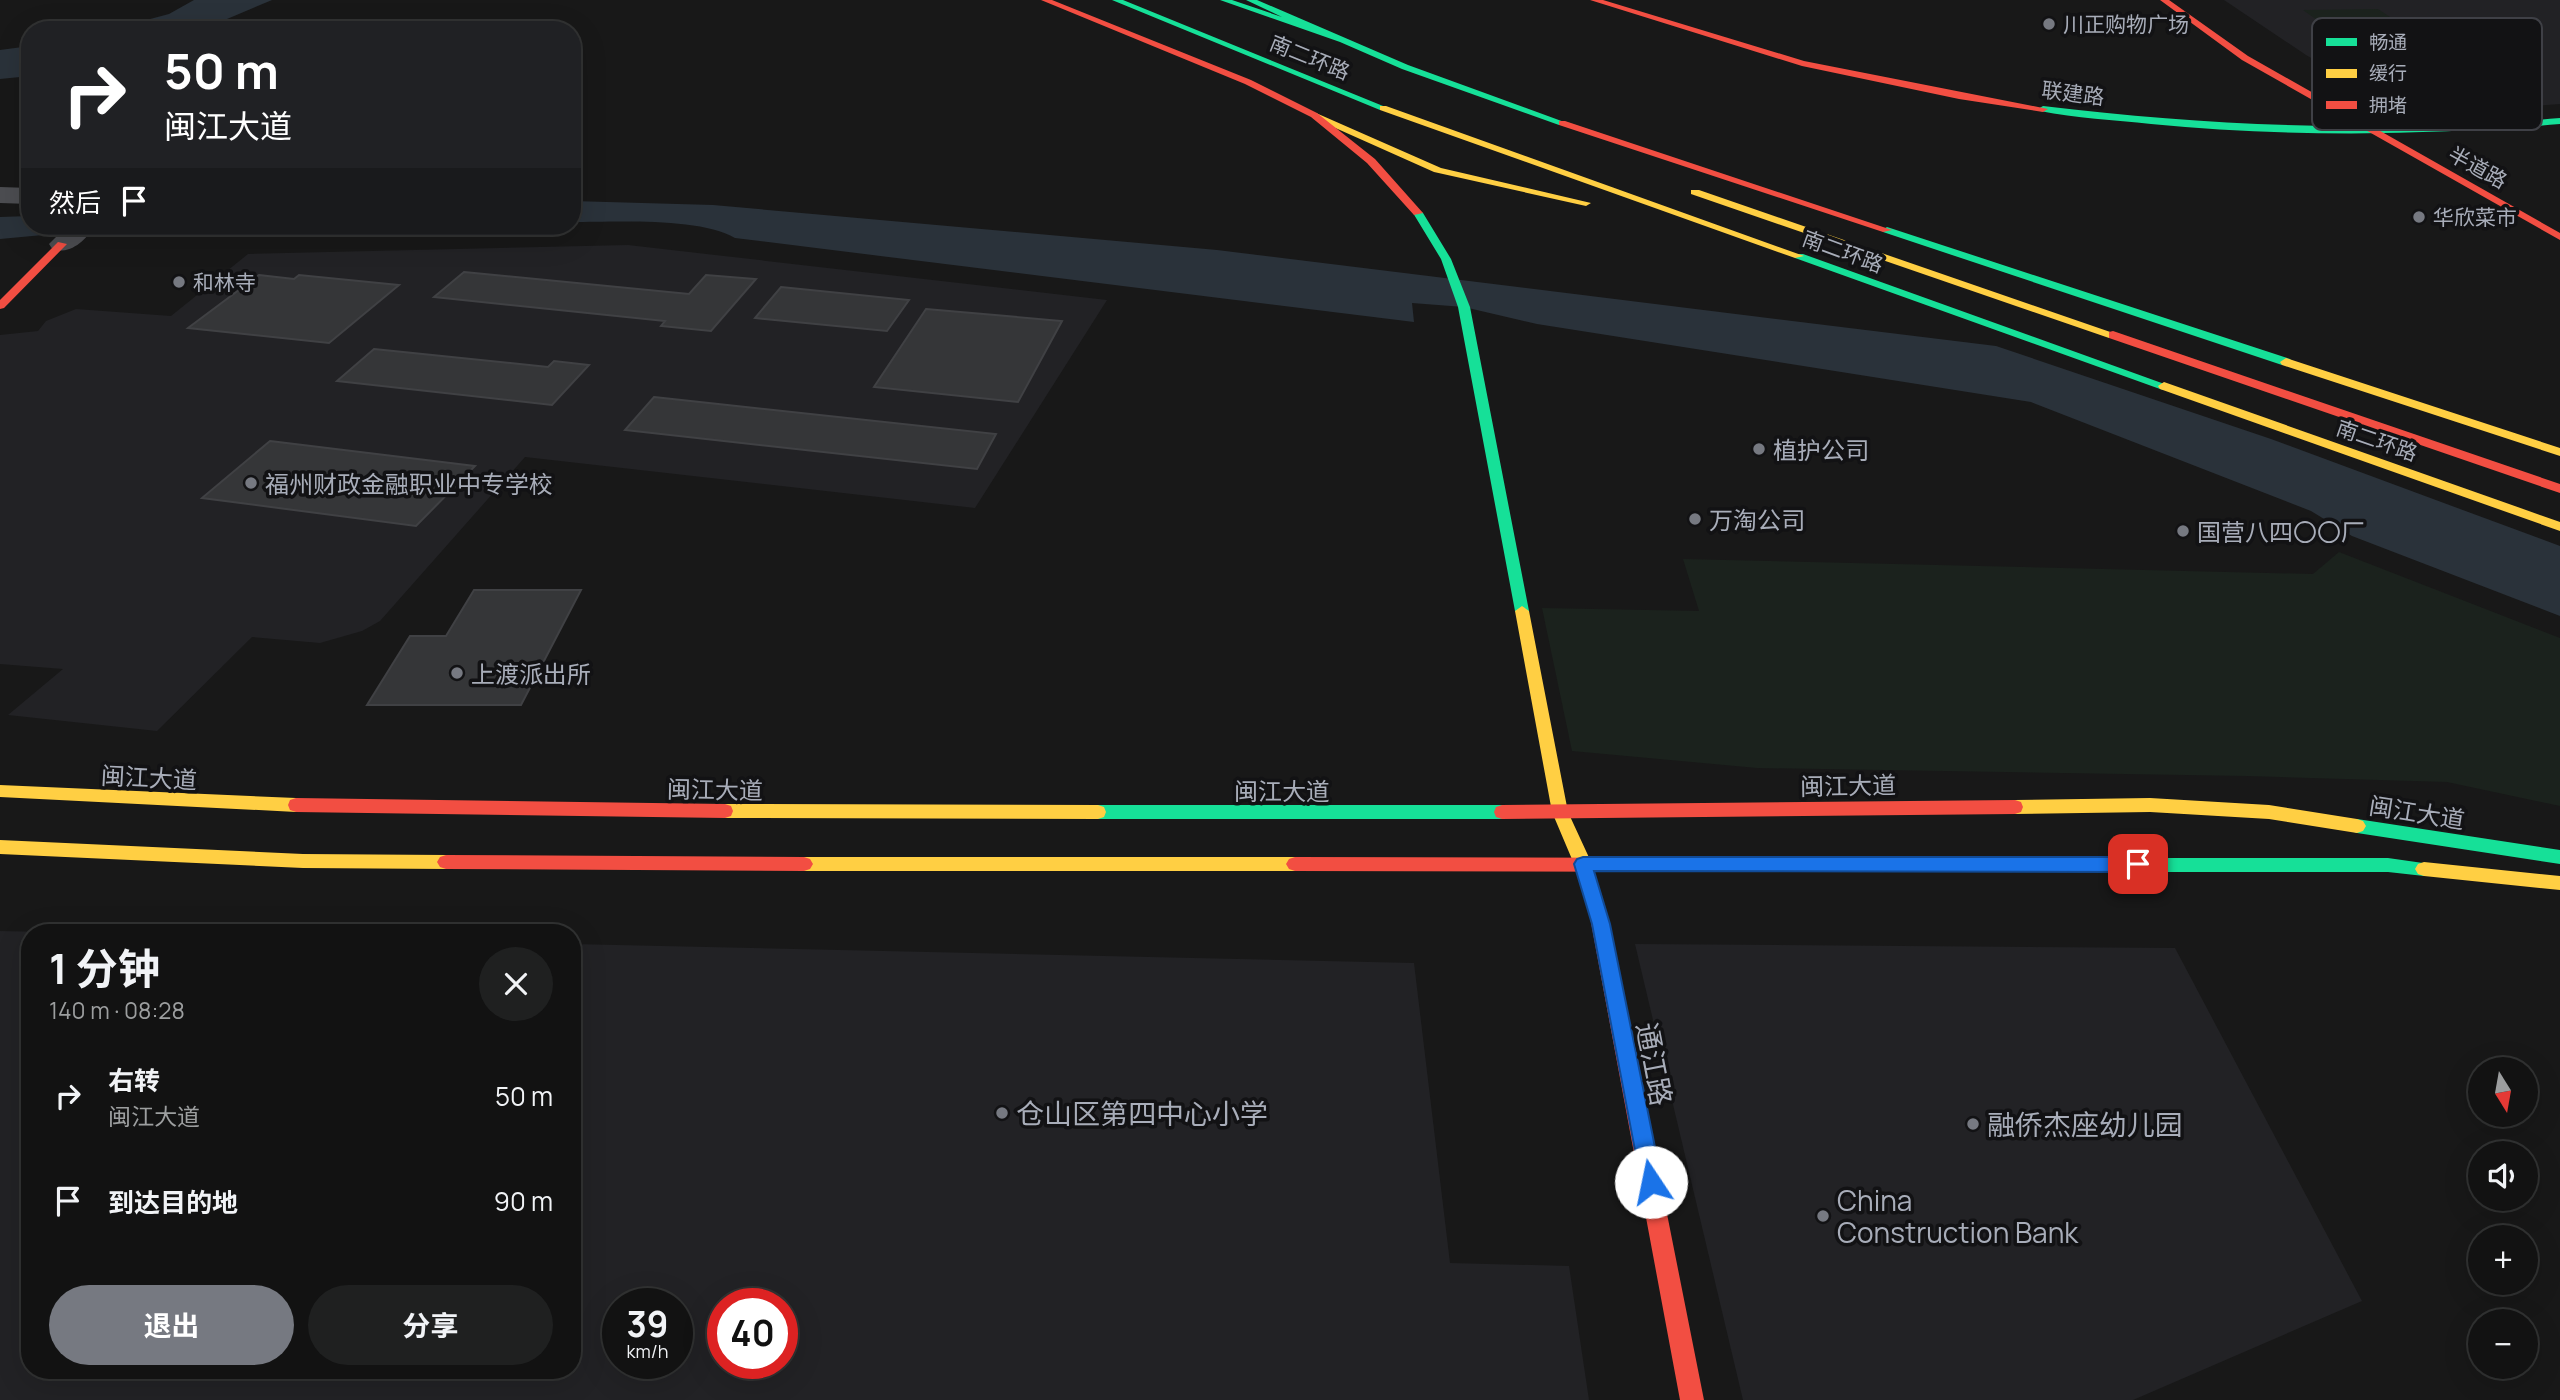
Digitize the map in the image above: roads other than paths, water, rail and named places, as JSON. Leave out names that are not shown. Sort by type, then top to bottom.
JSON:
[{"type":"main road","points":[[1045,0],[1195,59]]},
{"type":"main road","points":[[1084,0],[1195,59],[1438,170],[1605,208]]},
{"type":"main road","name":"南二环路","points":[[1116,0],[1354,98],[2560,527]]},
{"type":"main road","points":[[1224,0],[1360,46]]},
{"type":"main road","points":[[1250,0],[1405,67],[1564,124],[2560,453]]},
{"type":"main road","name":"联建路","points":[[1594,0],[1776,56],[1906,87],[1992,103],[2154,123],[2374,133],[2468,130]]},
{"type":"main road","name":"半道路","points":[[2164,0],[2245,58],[2312,97]]},
{"type":"main road","name":"半道路","points":[[2185,0],[2265,55],[2312,82]]},
{"type":"main road","name":"通江路","points":[[1316,116],[1400,188],[1438,239],[1457,279],[1560,812],[1583,864],[1601,924],[1692,1400]]},
{"type":"main road","name":"联建路","points":[[2542,123],[2560,121]]},
{"type":"main road","name":"半道路","points":[[2369,130],[2560,237]]},
{"type":"main road","name":"半道路","points":[[2396,130],[2560,221]]},
{"type":"main road","points":[[1713,173],[1948,264],[2105,333]]},
{"type":"main road","name":"南二环路","points":[[1683,188],[2560,489]]},
{"type":"main road","points":[[1690,235],[1827,281],[2077,356]]},
{"type":"main road","points":[[0,306],[62,244]]},
{"type":"main road","name":"闽江大道","points":[[0,791],[278,806],[816,812],[1560,812],[2150,806],[2269,812],[2560,857]]},
{"type":"main road","points":[[0,847],[303,861],[617,864],[2388,865],[2560,883]]},
{"type":"street","points":[[0,195],[21,196]]},
{"type":"street","points":[[62,244],[72,235]]},
{"type":"place","name":"川正购物广场","points":[[2049,24]]},
{"type":"place","name":"华欣菜市","points":[[2419,217]]},
{"type":"place","name":"和林寺","points":[[179,282]]},
{"type":"place","name":"植护公司","points":[[1759,449]]},
{"type":"place","name":"福州财政金融职业中专学校","points":[[251,483]]},
{"type":"place","name":"万淘公司","points":[[1695,519]]},
{"type":"place","name":"国营八四〇〇厂","points":[[2183,531]]},
{"type":"place","name":"上渡派出所","points":[[457,673]]},
{"type":"place","name":"仓山区第四中心小学","points":[[1002,1113]]},
{"type":"place","name":"融侨杰座幼儿园","points":[[1973,1124]]},
{"type":"place","name":"China Construction Bank","points":[[1823,1216]]}]
